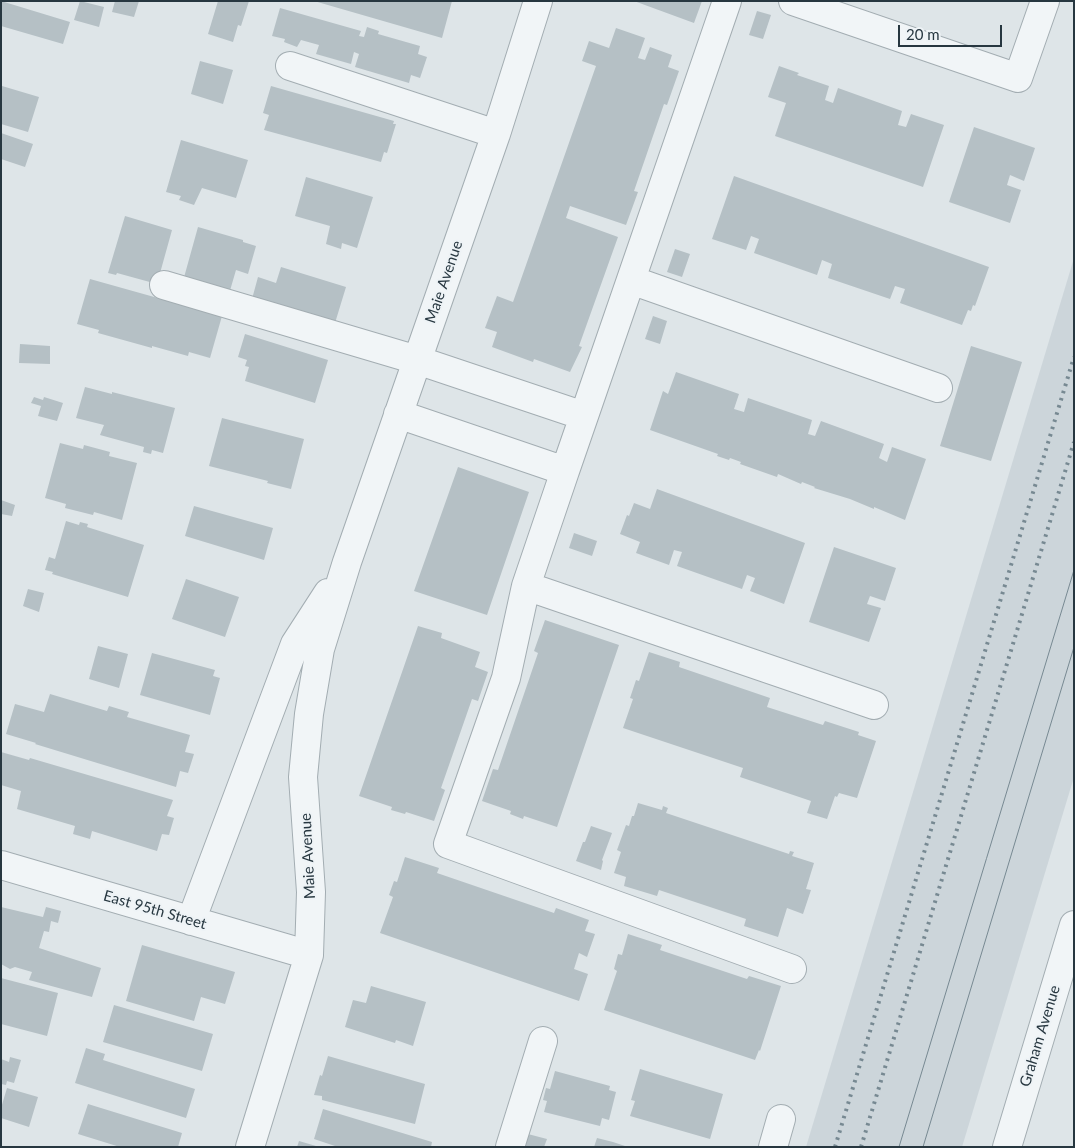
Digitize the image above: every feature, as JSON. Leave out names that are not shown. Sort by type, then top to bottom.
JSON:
[{"type":"street","name":"Maie Avenue","points":[[250,1147],[309,955],[311,892],[303,777],[308,723],[320,649],[347,562],[496,134],[538,1]]},
{"type":"street","points":[[727,1],[526,586],[506,678],[448,844],[792,969]]},
{"type":"street","points":[[793,1],[1018,78],[1045,1]]},
{"type":"street","points":[[290,66],[496,134]]},
{"type":"street","points":[[631,280],[938,388]]},
{"type":"street","points":[[164,285],[417,360],[584,416]]},
{"type":"street","points":[[398,414],[565,471]]},
{"type":"street","name":"Maie Avenue","points":[[190,921],[295,644],[347,562]]},
{"type":"street","points":[[526,586],[874,705]]},
{"type":"street","name":"East 95th Street","points":[[1,865],[309,955]]},
{"type":"street","name":"Graham Avenue","points":[[1007,1147],[1074,925]]},
{"type":"street","points":[[510,1147],[543,1040]]},
{"type":"street","points":[[773,1147],[780,1119]]},
{"type":"shaded area","points":[[1074,258],[1074,777],[962,1147],[806,1147]]},
{"type":"building","points":[[1,1],[70,22],[63,44],[1,26]]},
{"type":"building","points":[[80,1],[104,7],[99,27],[74,20]]},
{"type":"building","points":[[115,1],[139,1],[134,17],[112,12]]},
{"type":"building","points":[[218,1],[249,1],[241,26],[238,25],[233,42],[208,34]]},
{"type":"building","points":[[314,1],[452,1],[442,38]]},
{"type":"building","points":[[634,1],[702,1],[694,23]]},
{"type":"building","points":[[280,8],[361,31],[359,36],[364,37],[367,27],[379,31],[378,34],[420,46],[418,54],[427,57],[420,78],[411,75],[409,83],[355,67],[359,54],[354,52],[351,64],[316,54],[319,45],[301,40],[297,47],[284,42],[285,39],[272,36]]},
{"type":"building","points":[[757,11],[771,15],[763,39],[749,35]]},
{"type":"building","points":[[616,28],[645,38],[638,58],[645,60],[650,47],[672,55],[668,67],[679,71],[667,105],[664,104],[634,191],[638,192],[626,225],[570,206],[566,218],[618,237],[579,346],[582,347],[570,372],[534,359],[533,362],[492,347],[497,332],[485,328],[497,296],[513,302],[596,66],[582,61],[589,41],[609,48]]},
{"type":"building","points":[[200,61],[233,70],[223,104],[191,94]]},
{"type":"building","points":[[779,66],[799,73],[797,75],[829,86],[825,100],[833,103],[838,88],[902,111],[898,125],[906,127],[911,114],[944,125],[923,187],[775,136],[786,103],[768,97]]},
{"type":"building","points":[[2,86],[39,97],[28,132],[1,124]]},
{"type":"building","points":[[271,86],[394,121],[393,124],[396,124],[387,153],[384,152],[381,162],[264,130],[269,115],[263,113]]},
{"type":"building","points":[[974,127],[1035,148],[1024,181],[1010,175],[1007,185],[1021,190],[1010,223],[949,202]]},
{"type":"building","points":[[1,133],[33,144],[25,167],[1,159]]},
{"type":"building","points":[[181,140],[248,160],[236,198],[202,188],[194,205],[179,200],[181,196],[166,192]]},
{"type":"building","points":[[734,176],[989,267],[975,306],[973,305],[971,311],[968,310],[962,325],[900,303],[905,289],[895,286],[890,299],[828,278],[832,264],[822,260],[817,275],[754,253],[759,239],[751,236],[746,250],[712,239]]},
{"type":"building","points":[[306,177],[373,197],[357,248],[342,243],[341,249],[326,244],[330,226],[295,216]]},
{"type":"building","points":[[125,216],[172,230],[157,284],[117,273],[116,275],[108,273]]},
{"type":"building","points":[[198,227],[243,240],[243,242],[256,246],[248,274],[236,270],[229,294],[183,281]]},
{"type":"building","points":[[675,249],[690,254],[682,277],[667,272]]},
{"type":"building","points":[[281,267],[346,287],[335,323],[252,299],[258,277],[276,283]]},
{"type":"building","points":[[90,279],[222,316],[210,358],[189,352],[188,356],[152,346],[152,348],[98,333],[99,330],[77,324]]},
{"type":"building","points":[[653,316],[667,321],[660,344],[645,339]]},
{"type":"building","points":[[245,334],[328,360],[315,403],[245,381],[249,367],[245,366],[247,360],[238,357]]},
{"type":"building","points":[[20,344],[50,346],[50,364],[19,363]]},
{"type":"building","points":[[971,346],[1022,362],[991,461],[940,446]]},
{"type":"building","points":[[676,372],[739,394],[734,409],[744,412],[748,398],[812,420],[808,434],[815,436],[821,421],[884,444],[879,458],[887,462],[892,447],[926,459],[905,520],[802,482],[801,484],[778,474],[777,477],[740,464],[741,462],[730,458],[729,460],[717,456],[718,454],[650,430],[663,391],[668,394]]},
{"type":"building","points":[[85,387],[175,408],[163,453],[152,450],[151,454],[143,452],[144,447],[100,435],[104,425],[76,418]]},
{"type":"building","points":[[34,397],[43,400],[44,397],[63,403],[57,421],[38,416],[41,406],[31,403]]},
{"type":"building","points":[[222,418],[304,439],[291,489],[209,466]]},
{"type":"building","points":[[60,443],[83,449],[84,445],[110,452],[109,456],[137,463],[122,520],[94,512],[93,515],[65,508],[66,504],[45,498]]},
{"type":"building","points":[[458,467],[529,492],[487,615],[414,591]]},
{"type":"building","points":[[657,489],[805,543],[784,604],[750,591],[755,578],[747,575],[742,589],[677,566],[682,552],[674,550],[669,565],[636,553],[640,542],[620,534],[634,503],[650,509]]},
{"type":"building","points":[[1,500],[15,505],[12,516],[1,514]]},
{"type":"building","points":[[194,506],[273,528],[264,560],[185,536]]},
{"type":"building","points":[[66,521],[79,525],[80,522],[88,524],[87,527],[144,545],[128,597],[52,574],[53,572],[45,570],[49,557],[55,559]]},
{"type":"building","points":[[574,533],[597,541],[592,556],[569,548]]},
{"type":"building","points":[[834,547],[896,568],[885,601],[870,596],[867,604],[881,608],[869,642],[809,622]]},
{"type":"building","points":[[186,579],[239,597],[225,637],[172,619]]},
{"type":"building","points":[[28,589],[44,593],[39,612],[23,606]]},
{"type":"building","points":[[545,620],[619,645],[557,827],[524,816],[523,819],[510,814],[511,811],[482,801],[493,769],[498,770],[538,653],[534,651]]},
{"type":"building","points":[[418,626],[442,633],[441,638],[480,652],[475,667],[488,672],[478,701],[472,699],[441,788],[445,790],[434,821],[406,812],[405,814],[391,810],[392,807],[359,796]]},
{"type":"building","points":[[98,646],[128,654],[119,688],[89,679]]},
{"type":"building","points":[[649,652],[680,662],[679,667],[770,698],[767,707],[823,725],[825,721],[859,732],[858,735],[876,741],[857,798],[839,793],[837,797],[835,796],[827,819],[807,813],[811,801],[740,777],[743,768],[623,728],[633,699],[630,698],[636,680],[639,681]]},
{"type":"building","points":[[152,653],[215,670],[213,676],[220,678],[210,715],[140,695]]},
{"type":"building","points":[[50,694],[107,711],[109,706],[129,712],[127,717],[190,735],[185,752],[194,754],[188,773],[180,771],[176,787],[6,734],[15,704],[44,712]]},
{"type":"building","points":[[1,752],[29,760],[30,758],[173,800],[167,816],[174,818],[169,835],[162,834],[157,851],[92,831],[90,839],[73,834],[75,826],[17,809],[21,791],[1,785]]},
{"type":"building","points":[[638,803],[662,810],[663,806],[668,808],[666,813],[789,854],[790,851],[794,852],[792,856],[814,863],[806,889],[811,890],[803,914],[787,908],[778,937],[744,926],[746,919],[659,890],[657,896],[624,886],[626,877],[614,873],[621,852],[617,850],[626,825],[629,826]]},
{"type":"building","points":[[591,826],[612,833],[602,860],[601,870],[576,861]]},
{"type":"building","points":[[405,857],[439,868],[437,873],[554,913],[556,908],[589,920],[585,931],[595,934],[587,957],[579,953],[574,969],[588,974],[579,1001],[380,933],[393,897],[389,895],[394,881],[397,882]]},
{"type":"building","points":[[1,907],[43,917],[46,907],[61,911],[58,923],[51,921],[49,932],[44,931],[39,948],[101,968],[92,997],[29,980],[32,972],[15,967],[10,969],[1,964]]},
{"type":"building","points":[[628,934],[662,945],[660,950],[747,979],[749,976],[781,986],[760,1051],[755,1060],[604,1010],[617,971],[614,969],[618,954],[622,955]]},
{"type":"building","points":[[142,945],[235,972],[225,1004],[201,997],[194,1021],[126,1001]]},
{"type":"building","points":[[1,978],[58,993],[47,1036],[1,1024]]},
{"type":"building","points":[[371,986],[426,1002],[413,1046],[396,1040],[395,1043],[345,1027],[353,1000],[366,1003]]},
{"type":"building","points":[[114,1005],[213,1034],[202,1071],[103,1042]]},
{"type":"building","points":[[86,1048],[105,1054],[103,1060],[195,1089],[186,1118],[75,1083]]},
{"type":"building","points":[[328,1056],[425,1084],[415,1124],[322,1100],[322,1096],[314,1095]]},
{"type":"building","points":[[10,1057],[21,1060],[14,1083],[7,1081],[6,1085],[1,1084],[1,1059],[9,1062]]},
{"type":"building","points":[[640,1069],[723,1094],[710,1139],[630,1116],[635,1101],[631,1100]]},
{"type":"building","points":[[555,1071],[610,1086],[609,1090],[616,1092],[609,1120],[602,1118],[600,1126],[544,1112],[547,1101],[543,1100],[546,1088],[550,1089]]},
{"type":"building","points":[[7,1088],[38,1097],[29,1127],[1,1118],[1,1108]]},
{"type":"building","points":[[88,1104],[182,1133],[178,1147],[120,1147],[78,1134]]},
{"type":"building","points":[[323,1109],[432,1142],[431,1147],[338,1147],[314,1139]]},
{"type":"building","points":[[524,1133],[547,1139],[544,1147],[520,1147]]},
{"type":"building","points":[[597,1138],[613,1142],[628,1147],[594,1147]]},
{"type":"building","points":[[299,1141],[316,1146],[316,1147],[297,1147]]},
{"type":"tram line","points":[[899,1147],[1074,570]]},
{"type":"tram line","points":[[923,1147],[1074,647]]},
{"type":"railway","points":[[835,1147],[1074,357]]},
{"type":"railway","points":[[861,1147],[1074,442]]}]
